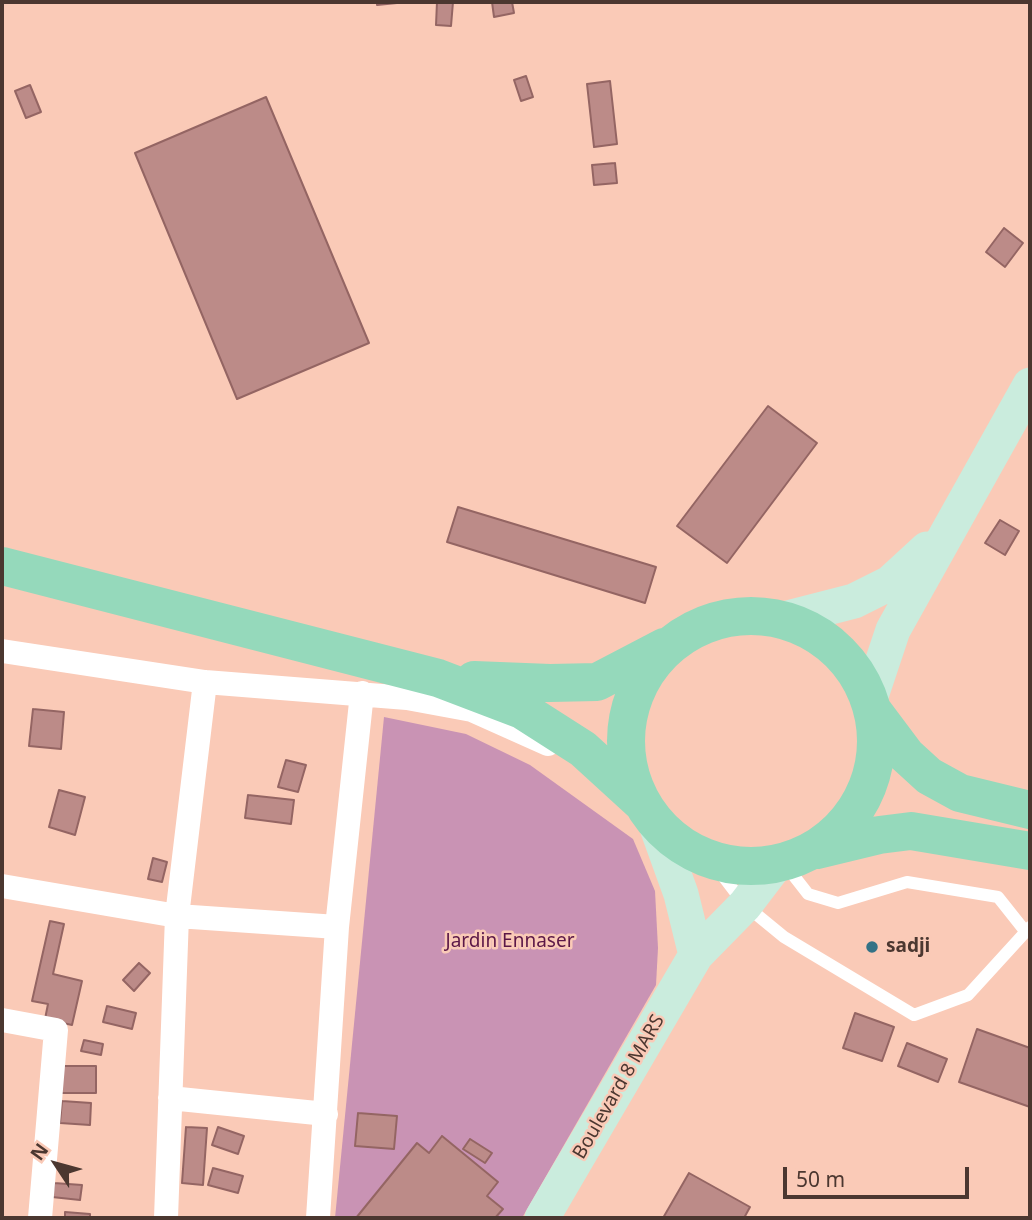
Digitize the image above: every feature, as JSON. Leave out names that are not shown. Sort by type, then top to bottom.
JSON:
[{"type":"main road","points":[[789,859],[841,827],[865,793],[876,753],[871,705],[893,630],[1030,385]]},
{"type":"main road","points":[[784,619],[855,601],[890,583],[948,530]]},
{"type":"main road","points":[[2,566],[438,678],[522,710],[583,749],[680,844],[710,859],[743,866],[789,859],[879,835],[911,831],[1030,851]]},
{"type":"main road","points":[[438,678],[550,683],[597,682],[709,623],[746,615],[784,619],[821,636],[851,664],[871,705],[906,755],[929,776],[960,793],[1030,810]]},
{"type":"main road","points":[[675,641],[649,667],[633,699],[626,734],[629,771],[681,894],[696,955]]},
{"type":"main road","name":"Boulevard 8 MARS","points":[[542,1218],[696,955],[789,859]]},
{"type":"street","points":[[2,651],[205,682],[407,698],[472,710],[546,743],[602,785],[649,813]]},
{"type":"street","points":[[166,1218],[177,916],[205,682]]},
{"type":"street","points":[[318,1218],[327,1114],[337,927],[362,694]]},
{"type":"street","points":[[2,886],[177,916],[337,927]]},
{"type":"street","points":[[2,1020],[56,1030],[40,1218]]},
{"type":"street","points":[[170,1098],[327,1114]]},
{"type":"lane","points":[[710,859],[745,905],[784,937],[914,1015],[968,995],[1027,929],[998,897],[907,882],[838,903],[808,894],[789,859]]},
{"type":"green space","name":"Jardin Ennaser","points":[[384,717],[466,734],[530,765],[633,839],[655,891],[658,948],[656,985],[522,1218],[335,1218]]},
{"type":"building","points":[[377,2],[407,2],[377,5]]},
{"type":"building","points":[[437,2],[453,2],[451,26],[436,25]]},
{"type":"building","points":[[492,2],[512,2],[514,13],[494,17]]},
{"type":"building","points":[[526,76],[533,97],[521,101],[514,80]]},
{"type":"building","points":[[610,81],[617,144],[594,147],[587,84]]},
{"type":"building","points":[[30,85],[41,112],[26,118],[15,91]]},
{"type":"building","points":[[266,97],[369,343],[237,399],[135,153]]},
{"type":"building","points":[[615,163],[617,183],[594,185],[592,165]]},
{"type":"building","points":[[1004,228],[1023,243],[1005,267],[986,252]]},
{"type":"building","points":[[768,406],[817,443],[727,563],[677,526]]},
{"type":"building","points":[[458,507],[656,567],[645,603],[447,542]]},
{"type":"building","points":[[1000,520],[1019,531],[1005,555],[985,543]]},
{"type":"building","points":[[33,709],[64,712],[61,749],[29,746]]},
{"type":"building","points":[[286,760],[306,765],[298,792],[278,787]]},
{"type":"building","points":[[59,790],[85,797],[75,835],[49,827]]},
{"type":"building","points":[[248,795],[294,800],[291,824],[245,818]]},
{"type":"building","points":[[153,858],[167,862],[162,882],[148,879]]},
{"type":"building","points":[[50,921],[64,924],[53,974],[82,981],[72,1025],[45,1019],[48,1004],[32,1001]]},
{"type":"building","points":[[139,963],[150,973],[134,991],[123,980]]},
{"type":"building","points":[[107,1006],[136,1013],[132,1029],[103,1022]]},
{"type":"building","points":[[855,1013],[894,1027],[882,1061],[843,1048]]},
{"type":"building","points":[[977,1029],[1030,1048],[1030,1107],[959,1082]]},
{"type":"building","points":[[84,1040],[103,1044],[101,1055],[81,1051]]},
{"type":"building","points":[[907,1043],[947,1059],[938,1082],[898,1066]]},
{"type":"building","points":[[57,1066],[96,1066],[96,1093],[57,1093]]},
{"type":"building","points":[[62,1101],[91,1103],[90,1125],[60,1123]]},
{"type":"building","points":[[358,1113],[397,1116],[394,1149],[355,1146]]},
{"type":"building","points":[[186,1127],[207,1128],[203,1185],[182,1183]]},
{"type":"building","points":[[218,1127],[244,1136],[238,1154],[212,1145]]},
{"type":"building","points":[[442,1136],[498,1182],[487,1196],[503,1209],[495,1218],[356,1218],[417,1143],[429,1153]]},
{"type":"building","points":[[470,1139],[492,1153],[485,1163],[463,1149]]},
{"type":"building","points":[[213,1168],[243,1176],[238,1193],[208,1185]]},
{"type":"building","points":[[689,1173],[750,1207],[744,1218],[663,1218]]},
{"type":"building","points":[[54,1183],[82,1185],[80,1200],[52,1197]]},
{"type":"building","points":[[65,1212],[90,1214],[90,1218],[65,1218]]},
{"type":"place","name":"sadji","points":[[872,947]]}]
